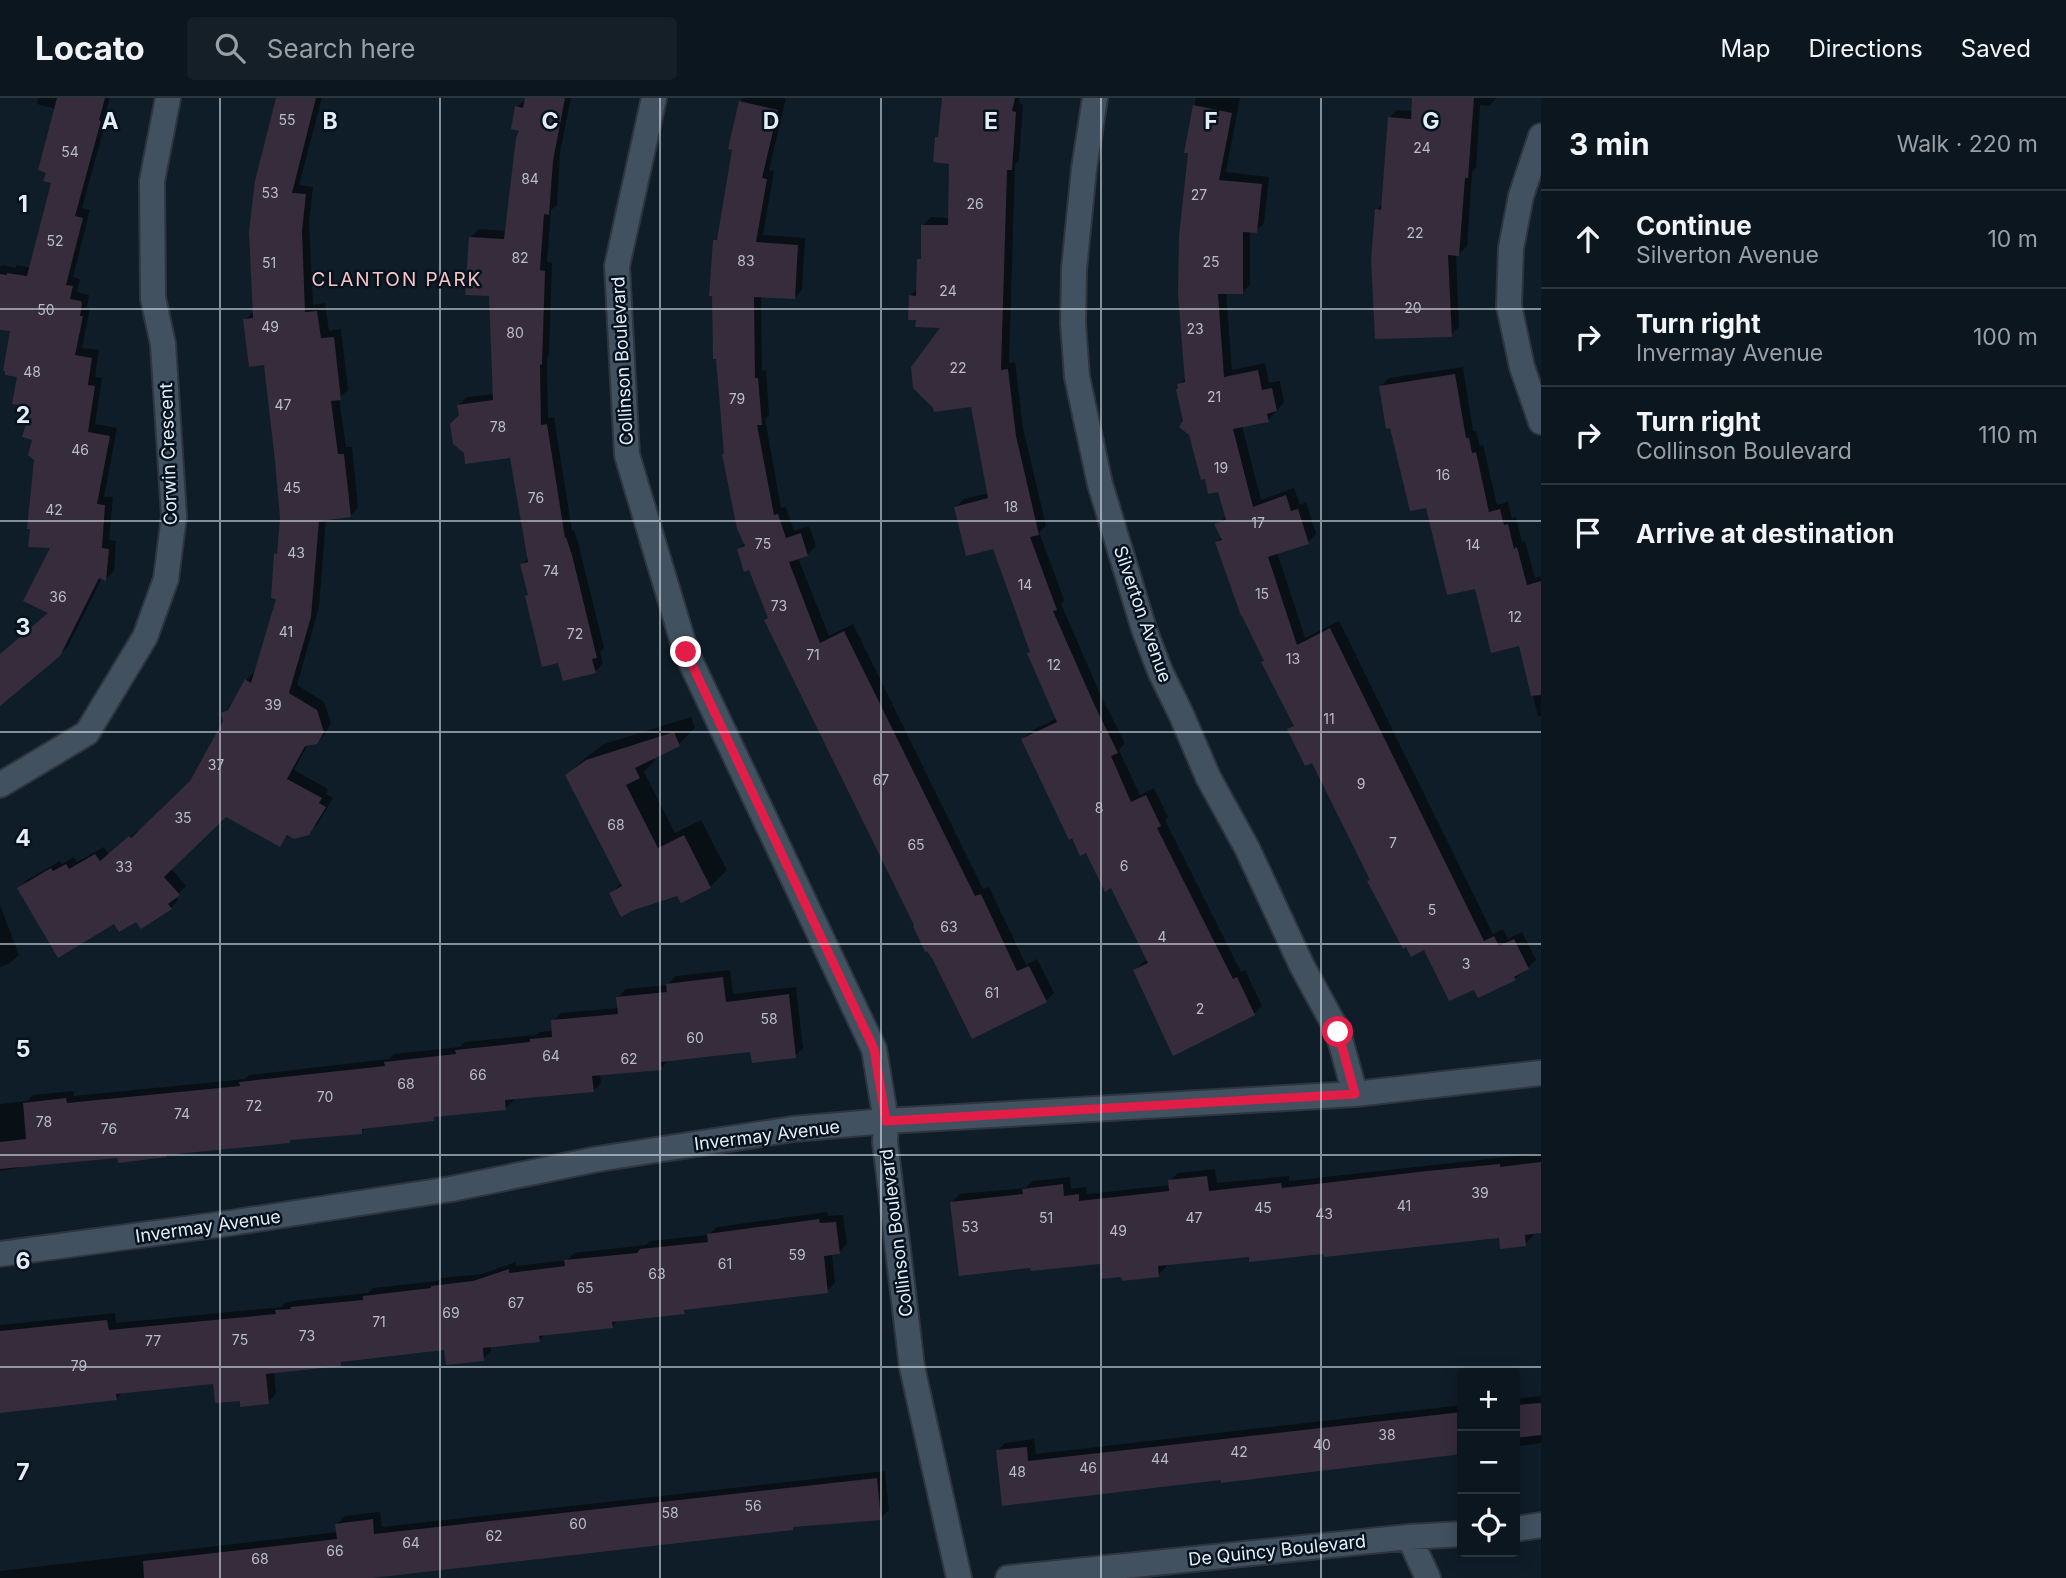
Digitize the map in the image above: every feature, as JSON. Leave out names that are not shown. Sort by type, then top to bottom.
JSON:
[{"type":"street","name":"Corwin Crescent","points":[[0,785],[88,733],[145,637],[166,579],[174,516],[163,344],[153,298],[152,181],[168,98]]},
{"type":"street","name":"Collinson Boulevard","points":[[654,98],[617,266],[627,455],[686,652],[874,1049],[886,1121],[885,1142],[912,1367],[959,1578]]},
{"type":"street","name":"Silverton Avenue","points":[[1095,98],[1081,194],[1074,270],[1073,323],[1077,377],[1100,484],[1144,629],[1160,671],[1208,777],[1247,848],[1302,966],[1338,1032],[1355,1094]]},
{"type":"street","points":[[1541,136],[1521,197],[1511,248],[1509,306],[1522,367],[1541,422]]},
{"type":"street","name":"Invermay Avenue","points":[[0,1254],[230,1223],[451,1189],[598,1159],[780,1131],[886,1121],[1355,1094],[1541,1073]]},
{"type":"street","points":[[1520,1527],[1541,1525]]},
{"type":"street","name":"De Quincy Boulevard","points":[[1008,1578],[1409,1537],[1457,1535]]},
{"type":"street","points":[[1409,1537],[1428,1578]]},
{"type":"building","points":[[57,98],[105,98],[75,216],[83,218],[66,285],[73,286],[70,299],[81,301],[82,304],[80,316],[83,316],[75,355],[92,358],[88,385],[95,386],[88,432],[110,436],[97,504],[105,505],[102,548],[109,549],[106,581],[99,578],[60,656],[0,706],[0,654],[48,613],[23,601],[50,548],[28,547],[30,529],[27,529],[34,460],[28,455],[32,440],[22,437],[31,407],[12,404],[17,377],[5,375],[3,371],[10,331],[0,330],[0,274],[27,276],[51,183],[43,181],[46,173],[38,170]]},
{"type":"building","points":[[276,98],[316,98],[292,193],[306,194],[302,231],[305,312],[317,311],[321,338],[334,337],[341,400],[331,401],[338,454],[344,454],[351,517],[319,521],[311,617],[289,693],[317,710],[324,732],[317,744],[305,746],[287,779],[322,798],[319,803],[326,807],[309,835],[294,839],[287,835],[280,847],[226,817],[164,877],[180,895],[168,904],[172,909],[141,929],[136,922],[119,932],[114,924],[58,958],[17,888],[51,868],[53,871],[66,864],[69,869],[95,854],[100,861],[129,836],[131,838],[190,781],[223,721],[221,713],[228,710],[245,679],[251,683],[276,599],[271,598],[280,518],[264,365],[249,367],[243,319],[253,318],[249,231],[255,181]]},
{"type":"building","points":[[525,98],[565,98],[553,161],[549,215],[544,214],[540,270],[545,271],[542,365],[540,364],[541,425],[547,424],[565,538],[572,555],[597,658],[592,659],[596,673],[563,681],[558,663],[542,667],[525,596],[528,595],[520,564],[528,562],[510,458],[465,464],[464,453],[453,444],[450,424],[459,415],[457,405],[493,400],[489,296],[465,295],[469,237],[504,239],[519,131],[511,129],[515,106],[523,108]]},
{"type":"building","points":[[942,98],[1015,98],[1012,111],[1016,112],[1012,170],[1007,170],[1001,370],[1008,369],[1016,436],[1039,535],[1030,537],[1057,610],[1053,611],[1118,753],[1111,756],[1131,802],[1146,795],[1161,826],[1157,828],[1233,979],[1237,977],[1255,1015],[1173,1056],[1133,970],[1148,963],[1111,888],[1105,892],[1086,853],[1080,856],[1072,838],[1069,840],[1021,739],[1057,722],[1027,653],[1030,652],[993,549],[966,556],[954,507],[988,498],[971,407],[934,412],[913,388],[911,367],[940,328],[915,327],[916,320],[908,320],[909,295],[916,296],[917,259],[921,259],[921,225],[948,225],[949,164],[933,162]]},
{"type":"building","points":[[1412,98],[1474,98],[1459,256],[1448,255],[1452,337],[1375,339],[1371,260],[1375,209],[1381,210],[1388,117],[1411,119]]},
{"type":"building","points":[[739,101],[778,110],[762,178],[767,179],[756,242],[798,245],[795,299],[754,297],[755,378],[758,378],[762,425],[757,425],[774,515],[778,514],[786,538],[801,533],[808,556],[789,562],[820,643],[844,631],[975,896],[981,894],[1017,971],[1029,966],[1047,1002],[972,1039],[933,960],[927,951],[925,952],[764,620],[768,618],[749,570],[744,572],[737,549],[745,546],[737,529],[722,454],[716,359],[713,359],[712,296],[709,296],[713,240],[717,240],[732,150],[728,149]]},
{"type":"building","points":[[1193,105],[1232,113],[1219,180],[1262,184],[1257,233],[1243,232],[1243,294],[1218,294],[1224,377],[1258,370],[1262,390],[1272,388],[1277,411],[1267,414],[1269,422],[1233,429],[1253,507],[1286,495],[1291,511],[1298,509],[1309,544],[1268,557],[1297,645],[1330,628],[1484,941],[1494,936],[1499,946],[1514,939],[1529,969],[1514,977],[1516,980],[1478,998],[1474,990],[1449,1001],[1424,950],[1411,957],[1406,947],[1403,949],[1367,881],[1370,880],[1312,763],[1305,766],[1287,729],[1294,726],[1241,616],[1215,542],[1222,540],[1214,524],[1226,520],[1218,492],[1208,494],[1205,479],[1201,480],[1189,435],[1179,427],[1183,421],[1176,389],[1177,384],[1185,382],[1178,294],[1179,236],[1188,153],[1184,153]]},
{"type":"building","points":[[1455,374],[1466,438],[1469,438],[1472,453],[1476,452],[1489,512],[1500,509],[1504,525],[1508,524],[1527,585],[1541,581],[1541,695],[1531,696],[1519,646],[1491,653],[1475,589],[1447,595],[1426,508],[1410,511],[1390,428],[1386,429],[1379,386]]},
{"type":"building","points":[[674,732],[680,746],[635,768],[640,778],[626,785],[658,848],[684,835],[711,888],[681,903],[677,896],[621,917],[609,893],[622,886],[565,775],[586,760]]},
{"type":"building","points":[[723,977],[726,1002],[789,994],[796,1058],[752,1063],[750,1052],[661,1062],[662,1070],[592,1076],[594,1092],[505,1100],[506,1110],[434,1117],[434,1121],[362,1129],[362,1134],[290,1140],[290,1143],[166,1155],[167,1157],[118,1163],[117,1158],[0,1169],[0,1142],[26,1139],[23,1103],[66,1098],[67,1103],[240,1086],[239,1082],[385,1066],[384,1062],[456,1054],[455,1050],[530,1042],[530,1039],[552,1037],[551,1020],[618,1014],[616,997],[667,992],[666,984]]},
{"type":"building","points":[[1541,1162],[1541,1233],[1525,1235],[1526,1246],[1500,1249],[1499,1238],[1324,1257],[1323,1254],[1249,1262],[1249,1257],[1158,1266],[1159,1277],[1122,1281],[1121,1277],[1101,1279],[1100,1264],[959,1276],[950,1202],[1023,1194],[1022,1189],[1063,1184],[1064,1196],[1079,1194],[1079,1201],[1169,1191],[1168,1180],[1207,1176],[1209,1191],[1281,1183],[1282,1188],[1427,1171]]},
{"type":"building","points":[[819,1219],[820,1223],[836,1222],[840,1254],[824,1256],[828,1293],[684,1310],[685,1314],[612,1322],[613,1328],[539,1336],[540,1342],[483,1348],[484,1361],[446,1365],[444,1350],[266,1374],[269,1404],[240,1407],[240,1401],[215,1403],[213,1384],[116,1394],[117,1400],[0,1413],[0,1331],[107,1320],[109,1330],[276,1314],[275,1310],[291,1309],[290,1307],[363,1300],[363,1296],[473,1281],[509,1269],[509,1273],[565,1266],[564,1260],[637,1253],[640,1249],[708,1242],[707,1234]]},
{"type":"building","points":[[1541,1403],[1541,1435],[1520,1437],[1520,1405]]},
{"type":"building","points":[[1457,1413],[1457,1455],[1002,1506],[996,1450],[1027,1447],[1028,1461]]},
{"type":"building","points":[[877,1478],[881,1520],[793,1527],[793,1530],[372,1578],[144,1578],[143,1561],[337,1539],[335,1524],[373,1519],[374,1534]]},
{"type":"district","name":"CLANTON PARK","points":[[397,279]]},
{"type":"route","points":[[686,652],[874,1049],[886,1121],[1355,1094],[1338,1032]]}]
